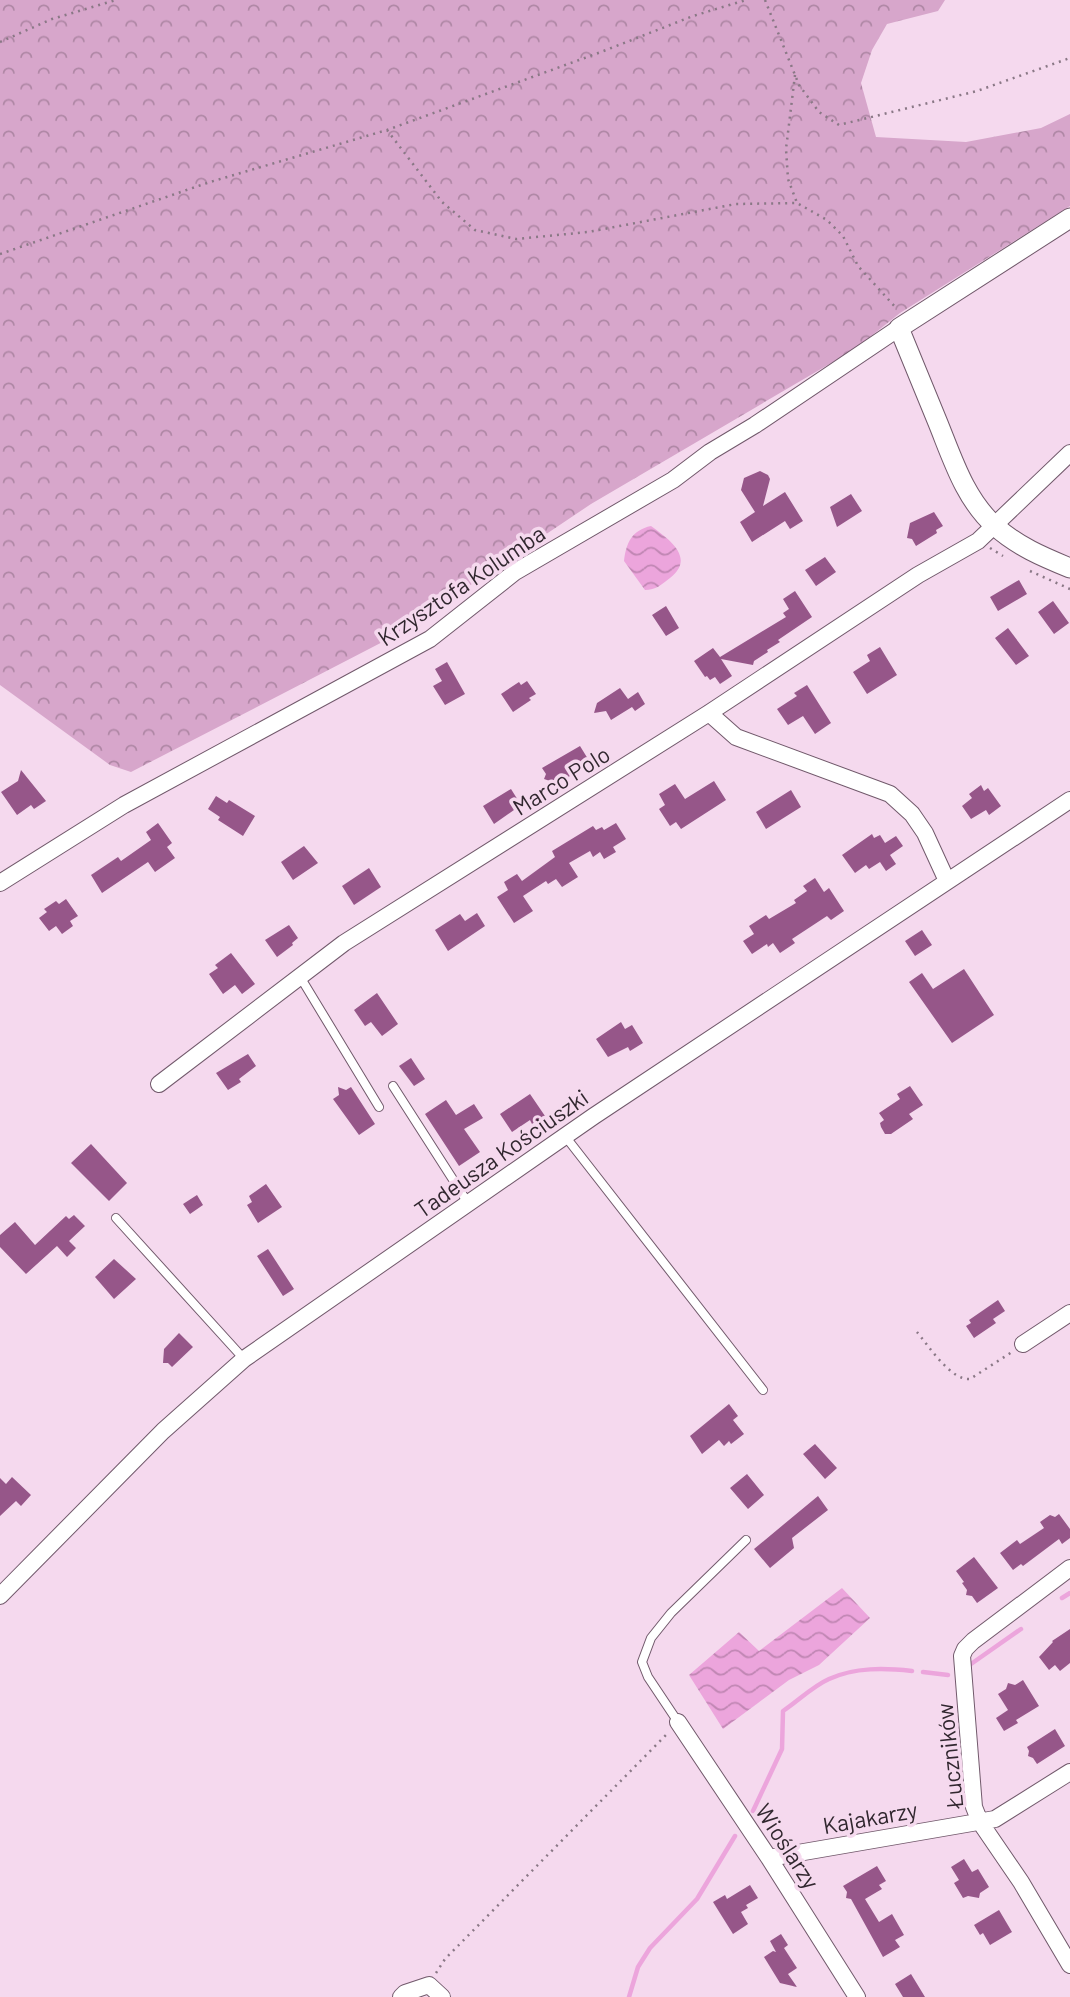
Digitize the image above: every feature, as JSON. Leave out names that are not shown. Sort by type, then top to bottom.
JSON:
[{"type":"street","points":[[1070,218],[900,328],[960,478],[974,502],[994,525],[1014,541],[1070,568]]},
{"type":"street","name":"Krzysztofa Kolumba","points":[[0,883],[124,805],[430,639],[516,572],[673,480],[710,452],[900,328]]},
{"type":"street","name":"Marco Polo","points":[[159,1084],[344,943],[709,713],[918,575],[978,541],[1070,453]]},
{"type":"street","points":[[709,713],[736,737],[890,794],[912,814],[925,832],[947,881]]},
{"type":"street","name":"Tadeusza Kościuszki","points":[[0,1596],[163,1431],[244,1359],[565,1136],[1070,800]]},
{"type":"street","points":[[1023,1344],[1070,1313]]},
{"type":"street","name":"Łuczników","points":[[1070,1568],[965,1649],[962,1656],[974,1807],[979,1822],[1021,1882],[1070,1965]]},
{"type":"street","name":"Wioślarzy","points":[[678,1722],[857,1997]]},
{"type":"street","name":"Kajakarzy","points":[[769,1858],[995,1819],[1070,1772]]},
{"type":"street","points":[[401,1997],[429,1984],[442,1997]]},
{"type":"lane","points":[[299,975],[379,1107]]},
{"type":"lane","points":[[393,1086],[468,1203]]},
{"type":"lane","points":[[565,1136],[763,1390]]},
{"type":"lane","points":[[116,1218],[244,1359]]},
{"type":"lane","points":[[678,1722],[648,1677],[642,1662],[651,1638],[671,1613],[746,1540]]},
{"type":"path","points":[[0,42],[52,19],[116,0]]},
{"type":"path","points":[[0,254],[198,186],[387,130],[693,16],[746,0]]},
{"type":"path","points":[[765,0],[799,85],[819,112],[839,125],[977,91],[1070,58]]},
{"type":"path","points":[[795,75],[786,149],[788,179],[797,203]]},
{"type":"path","points":[[387,130],[442,202],[475,230],[516,239],[588,232],[736,204],[797,203],[827,220],[843,236],[858,266],[900,313],[900,328]]},
{"type":"path","points":[[916,1332],[953,1374],[964,1380],[970,1379],[1023,1344]]},
{"type":"path","points":[[429,1984],[445,1959],[678,1722]]},
{"type":"green space","points":[[0,0],[945,0],[938,11],[887,24],[872,50],[861,83],[876,137],[966,142],[1041,128],[1070,114],[1070,206],[900,313],[855,349],[591,504],[396,635],[131,772],[110,765],[0,685]]},
{"type":"water","points":[[651,526],[677,549],[681,563],[677,571],[664,583],[645,590],[624,561],[631,538]]},
{"type":"water","points":[[842,1588],[870,1618],[819,1665],[789,1680],[723,1729],[689,1675],[739,1632],[759,1651]]},
{"type":"building","points":[[760,471],[770,479],[763,506],[785,492],[803,521],[790,529],[785,521],[752,542],[740,522],[755,512],[741,490],[744,478]]},
{"type":"building","points":[[851,494],[862,511],[837,527],[830,507]]},
{"type":"building","points":[[934,512],[943,526],[916,546],[912,539],[907,538],[910,523]]},
{"type":"building","points":[[825,557],[836,572],[816,586],[805,570]]},
{"type":"building","points":[[1019,580],[1027,594],[998,611],[990,597]]},
{"type":"building","points":[[795,591],[812,617],[778,640],[780,642],[754,661],[753,665],[721,659],[732,676],[720,684],[715,677],[710,680],[705,677],[694,661],[713,648],[720,657],[786,617],[783,613],[789,609],[783,599]]},
{"type":"building","points":[[1053,601],[1069,623],[1054,634],[1038,612]]},
{"type":"building","points":[[666,606],[679,628],[666,636],[652,615]]},
{"type":"building","points":[[1008,628],[1029,656],[1016,665],[995,638]]},
{"type":"building","points":[[880,647],[897,675],[867,694],[853,672],[870,661],[867,655]]},
{"type":"building","points":[[447,662],[465,694],[445,705],[433,686],[442,681],[435,669]]},
{"type":"building","points":[[527,681],[536,694],[513,712],[501,694],[519,682],[521,685]]},
{"type":"building","points":[[807,685],[831,723],[815,734],[803,716],[788,725],[777,709],[797,696],[794,693]]},
{"type":"building","points":[[620,688],[628,699],[638,692],[645,704],[635,711],[632,707],[611,720],[606,711],[594,713],[597,703]]},
{"type":"building","points":[[580,746],[588,759],[575,767],[578,771],[554,786],[544,779],[546,774],[542,768]]},
{"type":"building","points":[[21,770],[46,801],[34,809],[31,805],[17,815],[1,792],[18,781]]},
{"type":"building","points":[[714,781],[726,800],[681,829],[676,822],[670,826],[659,809],[665,805],[659,794],[675,784],[685,799]]},
{"type":"building","points":[[981,785],[984,791],[988,788],[1001,806],[989,815],[986,810],[971,819],[962,806],[972,798],[969,794]]},
{"type":"building","points":[[511,789],[521,805],[494,824],[483,806]]},
{"type":"building","points":[[791,790],[801,807],[766,829],[756,812]]},
{"type":"building","points":[[216,796],[227,803],[229,800],[255,816],[243,836],[218,820],[220,817],[208,809]]},
{"type":"building","points":[[158,823],[172,843],[167,847],[175,858],[155,872],[148,862],[102,893],[91,875],[118,857],[121,861],[151,840],[146,832]]},
{"type":"building","points":[[616,823],[626,839],[613,847],[616,852],[604,859],[600,852],[593,857],[590,851],[569,863],[578,877],[562,887],[556,879],[548,884],[546,881],[523,896],[533,911],[514,923],[497,897],[508,890],[504,882],[517,874],[522,881],[555,857],[552,851],[593,826],[596,830],[602,827],[604,830]]},
{"type":"building","points":[[872,834],[874,838],[880,835],[885,843],[896,836],[903,846],[890,855],[896,864],[886,871],[880,862],[869,869],[866,865],[855,873],[842,855]]},
{"type":"building","points":[[304,846],[318,863],[293,880],[281,862]]},
{"type":"building","points":[[369,868],[381,887],[354,905],[342,886]]},
{"type":"building","points":[[815,878],[824,892],[829,888],[844,911],[831,920],[827,916],[792,939],[795,943],[780,953],[773,943],[752,954],[743,941],[754,934],[749,926],[766,915],[769,919],[796,903],[794,900],[807,891],[803,886]]},
{"type":"building","points":[[66,899],[78,916],[70,921],[73,926],[62,934],[56,926],[49,931],[39,918],[47,912],[44,909],[56,901],[59,904]]},
{"type":"building","points":[[477,913],[485,926],[448,951],[435,930],[460,914],[465,921]]},
{"type":"building","points":[[289,925],[298,938],[277,957],[265,940]]},
{"type":"building","points":[[922,930],[932,945],[915,956],[905,941]]},
{"type":"building","points":[[231,953],[255,984],[242,994],[235,985],[223,994],[209,974],[218,968],[215,965]]},
{"type":"building","points":[[964,969],[994,1015],[952,1043],[909,982],[922,973],[933,989]]},
{"type":"building","points":[[377,993],[398,1024],[382,1036],[371,1022],[365,1026],[354,1010]]},
{"type":"building","points":[[621,1022],[625,1029],[632,1025],[643,1043],[630,1051],[628,1047],[608,1057],[596,1039]]},
{"type":"building","points":[[248,1054],[256,1066],[239,1079],[241,1082],[228,1090],[216,1073]]},
{"type":"building","points":[[411,1058],[425,1079],[414,1086],[399,1066]]},
{"type":"building","points":[[910,1086],[923,1105],[909,1114],[913,1119],[891,1134],[885,1134],[880,1123],[884,1120],[879,1113],[900,1099],[897,1094]]},
{"type":"building","points":[[338,1087],[346,1090],[351,1087],[375,1124],[359,1135],[333,1099],[339,1095]]},
{"type":"building","points":[[530,1094],[545,1116],[532,1124],[530,1120],[512,1132],[500,1114]]},
{"type":"building","points":[[446,1100],[456,1115],[474,1104],[483,1118],[464,1129],[480,1152],[459,1166],[425,1114]]},
{"type":"building","points":[[91,1144],[127,1183],[109,1201],[71,1163]]},
{"type":"building","points":[[266,1184],[282,1207],[258,1223],[247,1205],[252,1202],[249,1196]]},
{"type":"building","points":[[197,1195],[203,1205],[190,1214],[183,1204]]},
{"type":"building","points":[[74,1215],[85,1226],[69,1241],[76,1248],[67,1257],[57,1246],[26,1274],[0,1247],[0,1235],[15,1222],[35,1245],[66,1216],[69,1219]]},
{"type":"building","points":[[268,1249],[294,1289],[283,1296],[257,1256]]},
{"type":"building","points":[[114,1259],[136,1279],[114,1299],[95,1277]]},
{"type":"building","points":[[998,1300],[1005,1311],[993,1319],[996,1323],[974,1338],[966,1326],[971,1323],[969,1320]]},
{"type":"building","points":[[179,1333],[193,1347],[172,1367],[163,1363],[164,1349]]},
{"type":"building","points":[[729,1404],[738,1416],[733,1420],[744,1434],[724,1446],[719,1440],[702,1454],[690,1436]]},
{"type":"building","points":[[815,1444],[837,1468],[825,1479],[803,1454]]},
{"type":"building","points":[[747,1474],[764,1495],[748,1509],[730,1488]]},
{"type":"building","points":[[12,1477],[31,1495],[21,1506],[16,1501],[0,1516],[0,1478],[6,1484]]},
{"type":"building","points":[[818,1496],[828,1510],[792,1538],[794,1548],[770,1568],[754,1549]]},
{"type":"building","points":[[1059,1514],[1070,1529],[1070,1538],[1062,1544],[1059,1539],[1023,1566],[1021,1564],[1013,1570],[1000,1553],[1017,1540],[1020,1544],[1044,1528],[1040,1522],[1050,1515],[1055,1517]]},
{"type":"building","points":[[974,1557],[998,1588],[977,1603],[972,1596],[966,1595],[967,1590],[962,1583],[964,1582],[956,1571]]},
{"type":"building","points":[[1070,1629],[1070,1663],[1060,1671],[1055,1665],[1049,1670],[1039,1657],[1052,1641]]},
{"type":"building","points":[[1023,1680],[1039,1706],[1004,1731],[996,1718],[1008,1710],[998,1694],[1006,1689],[1008,1683],[1015,1685]]},
{"type":"building","points":[[1055,1729],[1065,1746],[1037,1764],[1028,1756],[1027,1747]]},
{"type":"building","points":[[964,1859],[972,1872],[978,1869],[989,1887],[980,1893],[979,1898],[963,1898],[954,1883],[959,1880],[951,1867]]},
{"type":"building","points":[[877,1866],[886,1881],[879,1885],[882,1889],[865,1899],[879,1922],[892,1914],[904,1935],[895,1940],[900,1947],[883,1957],[851,1899],[846,1898],[847,1892],[843,1886]]},
{"type":"building","points":[[750,1885],[758,1898],[746,1905],[748,1908],[741,1912],[748,1924],[733,1934],[713,1902],[725,1895],[727,1899]]},
{"type":"building","points":[[999,1910],[1012,1932],[990,1945],[974,1925]]},
{"type":"building","points":[[781,1934],[788,1945],[784,1948],[797,1968],[788,1974],[797,1987],[780,1983],[764,1957],[776,1952],[770,1941]]},
{"type":"building","points":[[911,1974],[925,1997],[903,1997],[895,1984]]},
{"type":"waterway","points":[[1062,1598],[1070,1593]]},
{"type":"waterway","points":[[971,1664],[1021,1629]]},
{"type":"waterway","points":[[753,1811],[782,1749],[783,1711],[817,1686],[839,1675],[870,1669],[912,1671]]},
{"type":"waterway","points":[[923,1672],[948,1675]]},
{"type":"waterway","points":[[629,1997],[638,1967],[650,1948],[697,1899],[735,1836]]}]
